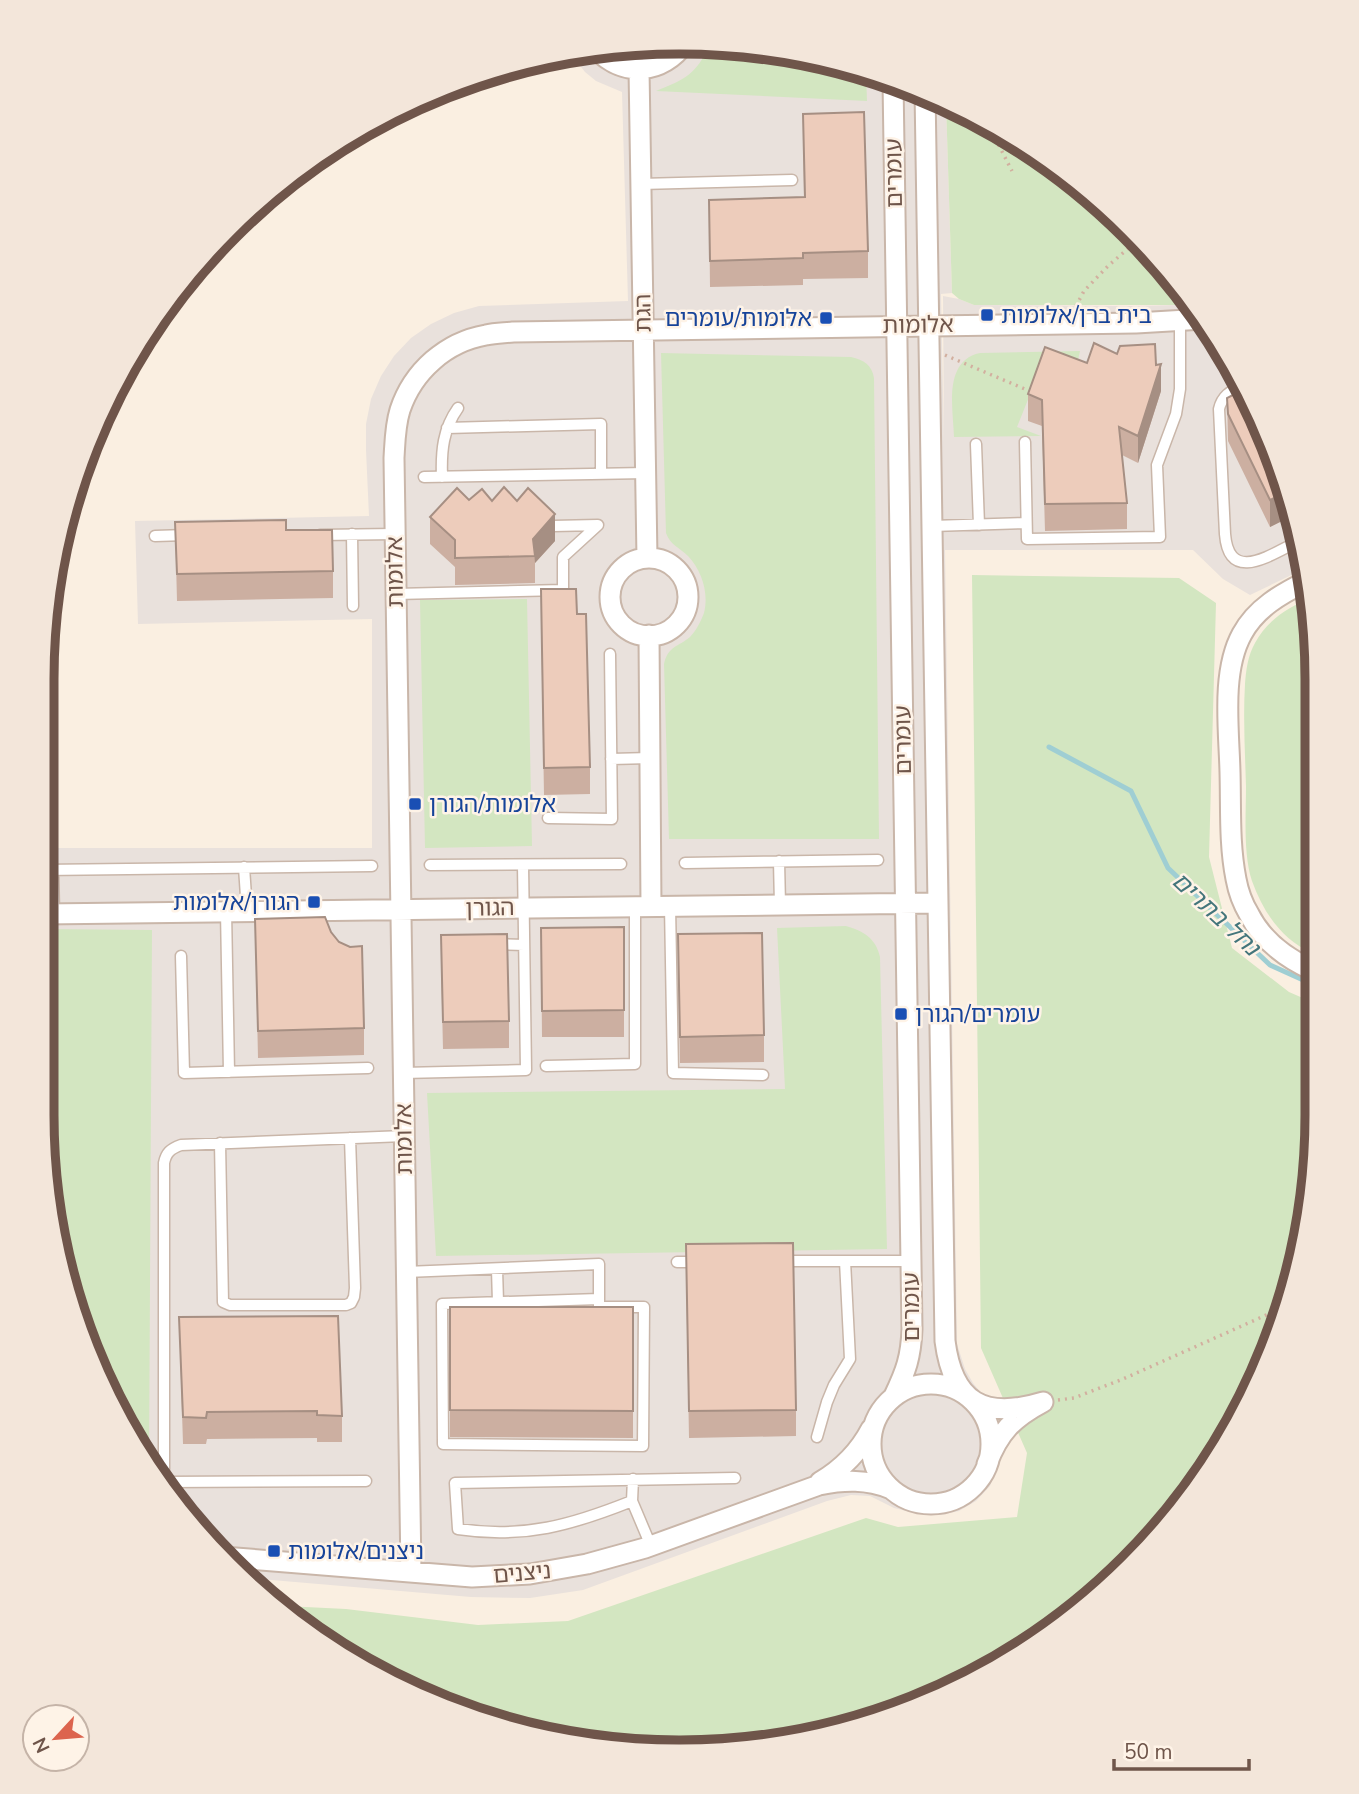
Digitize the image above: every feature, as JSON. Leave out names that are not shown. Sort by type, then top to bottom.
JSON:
[{"type":"street","points":[[608,59],[621,66],[639,69],[652,68],[675,54]]},
{"type":"street","name":"הגת","points":[[639,69],[647,558]]},
{"type":"street","name":"עומרים","points":[[892,92],[912,1329],[911,1352],[894,1396]]},
{"type":"street","name":"עומרים","points":[[925,105],[945,1341],[954,1376],[970,1399]]},
{"type":"street","name":"אלומות","points":[[411,1572],[394,458],[395,433],[400,410],[409,389],[422,371],[439,355],[460,343],[484,335],[513,332],[1191,320]]},
{"type":"street","points":[[647,558],[662,560],[675,568],[684,580],[688,595],[686,610],[678,622],[666,632],[649,635],[637,634],[624,626],[615,614],[611,599],[613,584],[620,571],[632,562],[647,558]]},
{"type":"street","points":[[1297,586],[1276,598],[1249,623],[1240,637],[1231,667],[1231,846],[1236,882],[1249,915],[1269,941],[1294,962],[1305,967]]},
{"type":"street","points":[[649,635],[652,906]]},
{"type":"street","name":"הגורן","points":[[54,914],[937,903]]},
{"type":"street","points":[[927,1384],[950,1387],[984,1407],[1018,1408],[1042,1402],[1017,1418],[1004,1431],[976,1484],[967,1492],[946,1502],[922,1504],[911,1501],[891,1489],[877,1470],[871,1447],[874,1424],[885,1404],[894,1396],[916,1386],[927,1384]]},
{"type":"street","points":[[970,1399],[989,1429],[988,1464]]},
{"type":"street","name":"ניצנים","points":[[810,1488],[844,1465],[874,1424]]},
{"type":"street","name":"ניצנים","points":[[238,1558],[472,1577],[530,1574],[587,1564],[651,1546],[810,1488],[838,1481],[858,1481],[891,1489]]},
{"type":"lane","points":[[641,184],[792,180]]},
{"type":"lane","points":[[1025,442],[1027,539],[1160,537],[1157,465],[1176,414],[1180,389],[1180,321]]},
{"type":"lane","points":[[1234,391],[1226,395],[1220,405],[1225,445],[1227,548],[1239,562],[1253,562],[1290,545]]},
{"type":"lane","points":[[442,477],[442,449],[447,428],[458,408]]},
{"type":"lane","points":[[447,428],[601,424],[601,474]]},
{"type":"lane","points":[[976,444],[979,525]]},
{"type":"lane","points":[[424,477],[646,473]]},
{"type":"lane","points":[[932,526],[1026,523]]},
{"type":"lane","points":[[396,594],[563,590],[562,557],[598,525],[553,526]]},
{"type":"lane","points":[[352,534],[353,606]]},
{"type":"lane","points":[[312,535],[395,534]]},
{"type":"lane","points":[[155,536],[194,535]]},
{"type":"lane","points":[[548,818],[612,819],[610,654]]},
{"type":"lane","points":[[611,759],[650,758]]},
{"type":"lane","points":[[685,863],[878,860]]},
{"type":"lane","points":[[779,861],[780,905]]},
{"type":"lane","points":[[403,1073],[526,1070],[523,864]]},
{"type":"lane","points":[[430,865],[621,864]]},
{"type":"lane","points":[[54,870],[372,866]]},
{"type":"lane","points":[[244,867],[247,911]]},
{"type":"lane","points":[[546,1066],[635,1065],[652,906]]},
{"type":"lane","points":[[652,906],[673,1073],[763,1075]]},
{"type":"lane","points":[[226,911],[229,1072]]},
{"type":"lane","points":[[482,944],[524,945]]},
{"type":"lane","points":[[181,956],[184,1073],[368,1068]]},
{"type":"lane","points":[[163,1466],[166,1155],[172,1148],[181,1145],[404,1136]]},
{"type":"lane","points":[[220,1143],[223,1302],[230,1305],[346,1305],[351,1303],[355,1288],[350,1138]]},
{"type":"lane","points":[[817,1437],[834,1385],[850,1359],[845,1261]]},
{"type":"lane","points":[[775,1262],[911,1261]]},
{"type":"lane","points":[[677,1262],[705,1262]]},
{"type":"lane","points":[[406,1272],[598,1264],[599,1298],[599,1307],[644,1307],[643,1446],[443,1444],[442,1304],[599,1298]]},
{"type":"lane","points":[[497,1269],[499,1302]]},
{"type":"lane","points":[[632,1501],[588,1518],[545,1529],[501,1534],[480,1533],[458,1530],[455,1483],[735,1478]]},
{"type":"lane","points":[[634,1479],[632,1501],[651,1546]]},
{"type":"lane","points":[[174,1482],[366,1481]]},
{"type":"path","points":[[996,141],[1012,172]]},
{"type":"path","points":[[1067,324],[1084,291],[1131,246]]},
{"type":"path","points":[[929,348],[1027,390]]},
{"type":"path","points":[[1042,1402],[1074,1398],[1123,1379],[1273,1312]]},
{"type":"shaded area","points":[[680,54],[761,60],[801,66],[880,87],[946,115],[952,293],[941,294],[944,444],[943,296],[974,305],[1180,305],[1221,367],[1257,440],[1272,479],[1295,573],[1250,595],[1223,579],[1193,550],[945,550],[957,1344],[965,1369],[990,1404],[1003,1430],[1003,1450],[990,1486],[976,1501],[959,1511],[940,1515],[919,1514],[894,1508],[870,1496],[851,1495],[827,1501],[583,1590],[530,1598],[471,1597],[261,1579],[209,1527],[160,1462],[119,1391],[87,1315],[66,1236],[56,1155],[54,848],[372,848],[372,619],[138,624],[135,521],[369,516],[366,424],[371,399],[394,356],[411,338],[454,313],[479,306],[628,301],[622,92],[596,81],[578,63],[639,56]]},
{"type":"green space","points":[[704,55],[801,66],[866,83],[867,101],[656,91],[689,75]]},
{"type":"green space","points":[[946,115],[1027,160],[1092,209],[1150,267],[1180,305],[974,305],[952,293]]},
{"type":"green space","points":[[1080,351],[1074,378],[1041,367],[1017,427],[1041,436],[954,437],[952,400],[955,375],[960,365],[968,358],[980,353]]},
{"type":"green space","points":[[661,353],[851,357],[863,362],[871,370],[874,378],[879,839],[669,839],[664,664],[671,650],[690,637],[696,629],[704,613],[706,598],[697,568],[688,556],[670,541],[666,533]]},
{"type":"green space","points":[[972,575],[1179,578],[1216,603],[1209,857],[1232,948],[1289,992],[1305,999],[1305,1114],[1293,1236],[1272,1315],[1257,1354],[1221,1427],[1176,1495],[1150,1527],[1092,1585],[1060,1611],[992,1656],[956,1675],[880,1707],[841,1718],[801,1728],[720,1738],[680,1740],[598,1734],[558,1728],[479,1707],[440,1692],[367,1656],[293,1606],[346,1609],[478,1625],[568,1621],[866,1518],[898,1527],[1017,1517],[1027,1453],[981,1348]]},
{"type":"green space","points":[[527,599],[532,846],[425,848],[420,600]]},
{"type":"green space","points":[[1299,603],[1305,680],[1305,949],[1283,933],[1268,914],[1252,881],[1246,846],[1244,710],[1247,668],[1251,652],[1260,635],[1279,615]]},
{"type":"green space","points":[[846,926],[868,936],[880,957],[887,1249],[436,1256],[427,1093],[785,1089],[777,928]]},
{"type":"green space","points":[[54,929],[152,930],[149,1445],[102,1354],[87,1315],[66,1236],[54,1114]]},
{"type":"building","points":[[864,112],[868,251],[803,253],[803,258],[710,261],[709,200],[805,197],[803,114]]},
{"type":"building","points":[[1094,343],[1117,354],[1120,346],[1155,344],[1156,365],[1161,364],[1138,436],[1119,427],[1127,503],[1045,504],[1042,400],[1028,394],[1045,347],[1087,363]]},
{"type":"building","points":[[1235,394],[1257,440],[1277,497],[1270,500],[1228,414],[1227,398]]},
{"type":"building","points":[[504,487],[517,501],[528,488],[555,514],[533,539],[535,556],[455,558],[455,540],[430,517],[457,488],[469,500],[482,489],[492,501]]},
{"type":"building","points":[[286,520],[286,530],[332,530],[333,571],[177,574],[175,522]]},
{"type":"building","points":[[541,589],[576,589],[577,614],[586,614],[590,767],[544,768]]},
{"type":"building","points":[[325,917],[339,942],[350,947],[362,946],[364,1028],[258,1031],[255,919]]},
{"type":"building","points":[[624,927],[624,1010],[542,1011],[541,928]]},
{"type":"building","points":[[762,933],[764,1035],[680,1037],[678,934]]},
{"type":"building","points":[[507,934],[509,1021],[443,1022],[441,935]]},
{"type":"building","points":[[793,1243],[796,1410],[689,1411],[686,1244]]},
{"type":"building","points":[[450,1307],[633,1307],[633,1411],[450,1410]]},
{"type":"building","points":[[338,1316],[342,1416],[317,1415],[317,1411],[207,1412],[206,1418],[183,1417],[179,1317]]},
{"type":"waterway","name":"נחל בתרים","points":[[1049,747],[1131,791],[1168,868],[1270,965],[1305,981]]},
{"type":"place","name":"בית ברן/אלומות","points":[[987,315]]},
{"type":"place","name":"אלומות/עומרים","points":[[826,318]]},
{"type":"place","name":"אלומות/הגורן","points":[[415,804]]},
{"type":"place","name":"הגורן/אלומות","points":[[314,902]]},
{"type":"place","name":"עומרים/הגורן","points":[[901,1014]]},
{"type":"place","name":"ניצנים/אלומות","points":[[274,1551]]}]
